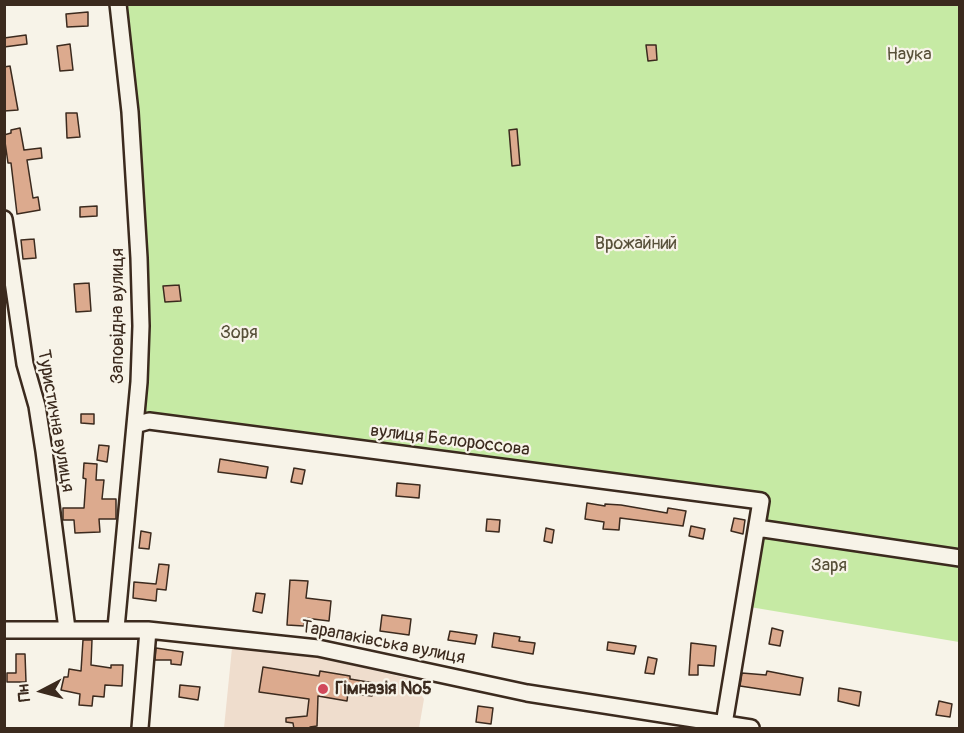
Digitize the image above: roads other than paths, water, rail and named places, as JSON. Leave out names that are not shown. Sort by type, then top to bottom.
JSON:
[{"type":"street","name":"Заповідна вулиця","points":[[116,628],[139,382],[141,326],[130,112],[118,4]]},
{"type":"street","name":"Туристична вулиця","points":[[4,219],[8,276],[25,364],[37,406],[67,630]]},
{"type":"street","name":"вулиця Бєлороссова","points":[[135,425],[149,421],[761,501],[757,528]]},
{"type":"street","points":[[724,724],[742,606],[757,528],[960,558]]},
{"type":"street","name":"Тарапаківська вулиця","points":[[4,630],[116,628],[318,648],[527,693],[751,729]]},
{"type":"street","points":[[140,729],[148,630]]},
{"type":"place","name":"Гімназія №5","points":[[323,689]]},
{"type":"park label","name":"Наука","points":[[909,55]]},
{"type":"park label","name":"Врожайний","points":[[636,244]]},
{"type":"park label","name":"Зоря","points":[[239,333]]},
{"type":"park label","name":"Заря","points":[[829,566]]}]
